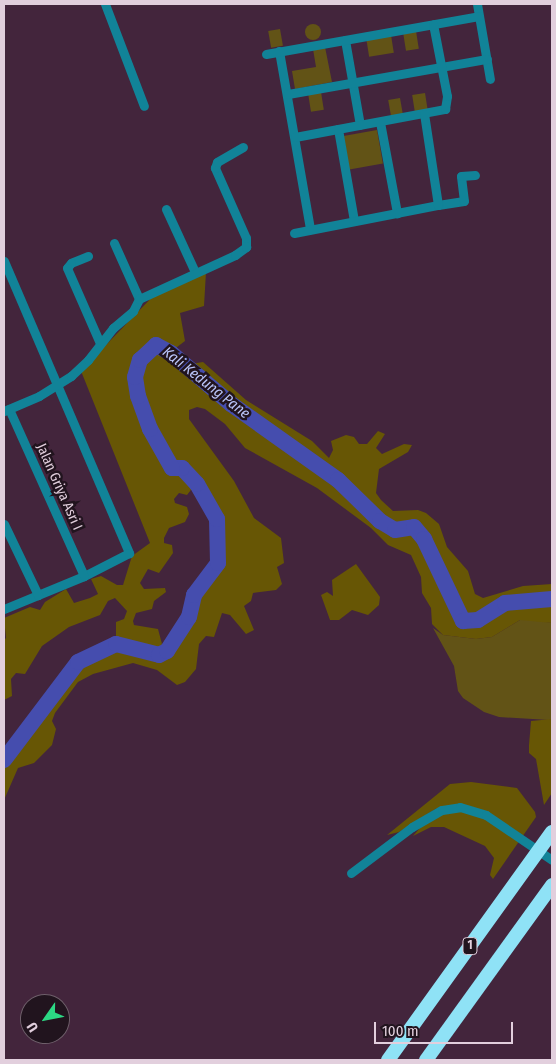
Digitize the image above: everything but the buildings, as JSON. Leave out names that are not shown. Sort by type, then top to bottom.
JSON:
[{"type":"highway","name":"1","points":[[388,1060],[552,832]]},
{"type":"highway","name":"1","points":[[426,1060],[552,885]]},
{"type":"street","points":[[105,4],[144,106]]},
{"type":"street","points":[[477,4],[490,79]]},
{"type":"street","points":[[266,54],[479,16]]},
{"type":"street","points":[[295,137],[445,109],[442,68],[433,24]]},
{"type":"street","points":[[345,40],[360,125]]},
{"type":"street","points":[[279,52],[288,94],[310,229]]},
{"type":"street","points":[[288,94],[487,59]]},
{"type":"street","points":[[424,114],[438,205]]},
{"type":"street","points":[[380,122],[397,213]]},
{"type":"street","points":[[338,129],[354,221]]},
{"type":"street","points":[[6,410],[58,386],[88,360],[100,343],[133,311],[139,299],[235,255],[246,247],[246,238],[215,168],[217,162],[243,147]]},
{"type":"street","points":[[294,233],[464,201],[461,176],[475,174]]},
{"type":"street","points":[[166,209],[195,272]]},
{"type":"street","points":[[114,243],[139,299]]},
{"type":"street","points":[[88,256],[71,262],[67,268],[100,343]]},
{"type":"street","points":[[4,261],[128,548],[125,557],[4,609]]},
{"type":"street","name":"Jalan Griya Asri I","points":[[6,410],[84,576]]},
{"type":"street","points":[[4,524],[38,595]]},
{"type":"street","points":[[351,873],[412,827],[450,808],[468,807],[508,829],[552,860]]},
{"type":"shaded area","points":[[310,24],[316,24],[321,29],[319,38],[310,40],[305,35],[305,29]]},
{"type":"shaded area","points":[[280,29],[283,46],[271,48],[268,31]]},
{"type":"shaded area","points":[[416,31],[419,49],[406,51],[403,33]]},
{"type":"shaded area","points":[[391,35],[394,53],[369,57],[366,39]]},
{"type":"shaded area","points":[[325,47],[332,82],[295,89],[292,71],[316,67],[313,49]]},
{"type":"shaded area","points":[[321,92],[324,110],[311,112],[308,94]]},
{"type":"shaded area","points":[[425,93],[428,111],[415,113],[412,95]]},
{"type":"shaded area","points":[[400,98],[403,115],[391,117],[388,100]]},
{"type":"shaded area","points":[[377,130],[383,163],[349,169],[344,136]]},
{"type":"shaded area","points":[[206,272],[204,306],[180,313],[185,341],[173,350],[155,340],[137,358],[131,377],[134,397],[147,430],[170,471],[180,472],[194,486],[187,495],[179,493],[174,499],[175,503],[187,507],[189,514],[185,522],[169,528],[164,538],[164,543],[172,545],[173,553],[159,573],[148,569],[140,583],[144,589],[165,588],[166,592],[154,601],[152,609],[136,613],[133,621],[134,625],[158,629],[162,644],[158,652],[116,641],[116,622],[124,619],[127,611],[115,598],[108,601],[100,615],[69,627],[42,646],[25,674],[16,673],[11,679],[12,696],[4,700],[4,640],[6,638],[4,618],[30,607],[40,610],[45,602],[66,589],[74,603],[90,598],[98,594],[91,579],[101,576],[117,585],[123,585],[132,556],[150,543],[81,371],[156,293]]},
{"type":"shaded area","points":[[157,349],[169,355],[229,407],[336,482],[377,523],[395,533],[413,531],[422,540],[461,624],[479,623],[506,606],[552,602],[552,623],[520,620],[492,637],[476,639],[443,635],[432,624],[431,608],[422,593],[421,577],[411,555],[388,545],[371,528],[317,488],[245,448],[225,424],[205,409],[197,407],[189,410],[189,419],[234,481],[254,518],[281,538],[284,563],[277,567],[282,584],[276,590],[253,593],[251,601],[244,606],[254,630],[246,634],[230,615],[222,613],[214,637],[206,636],[199,644],[196,669],[185,682],[177,685],[157,670],[133,663],[93,674],[78,682],[55,713],[52,721],[56,729],[52,745],[34,763],[18,768],[4,800],[4,765],[80,664],[117,648],[159,659],[170,653],[192,619],[198,596],[221,564],[220,518],[199,482],[183,465],[175,464],[153,427],[141,395],[138,377],[143,361]]},
{"type":"shaded area","points":[[203,362],[246,400],[312,441],[329,458],[333,450],[331,441],[346,435],[354,437],[359,444],[367,444],[378,431],[385,434],[376,448],[382,454],[404,444],[412,445],[408,452],[379,469],[376,493],[381,500],[393,511],[418,510],[426,513],[439,524],[447,547],[468,571],[475,594],[483,598],[523,586],[552,584],[552,595],[504,600],[477,616],[465,617],[427,537],[416,524],[396,526],[382,518],[341,477],[233,401],[190,364]]},
{"type":"shaded area","points":[[356,564],[380,597],[379,605],[368,615],[352,610],[339,620],[330,620],[321,595],[327,592],[333,596],[332,580]]},
{"type":"shaded area","points":[[528,619],[552,623],[552,719],[549,720],[499,717],[484,712],[463,698],[458,691],[454,666],[433,628],[443,635],[476,639],[492,637],[520,620]]},
{"type":"shaded area","points":[[552,719],[552,793],[544,805],[536,759],[529,753],[531,721]]},
{"type":"shaded area","points":[[471,782],[517,788],[535,812],[536,817],[493,879],[490,875],[494,858],[485,846],[444,827],[431,827],[413,836],[437,808],[399,832],[387,835],[450,784]]},
{"type":"waterway","name":"Kali Kedung Pane","points":[[4,760],[78,662],[116,644],[159,655],[167,651],[189,617],[194,595],[218,563],[217,519],[197,484],[182,468],[172,468],[150,429],[138,396],[135,377],[140,360],[156,345],[171,353],[231,404],[338,480],[380,521],[395,530],[414,527],[424,539],[463,621],[478,620],[505,603],[552,599]]}]
